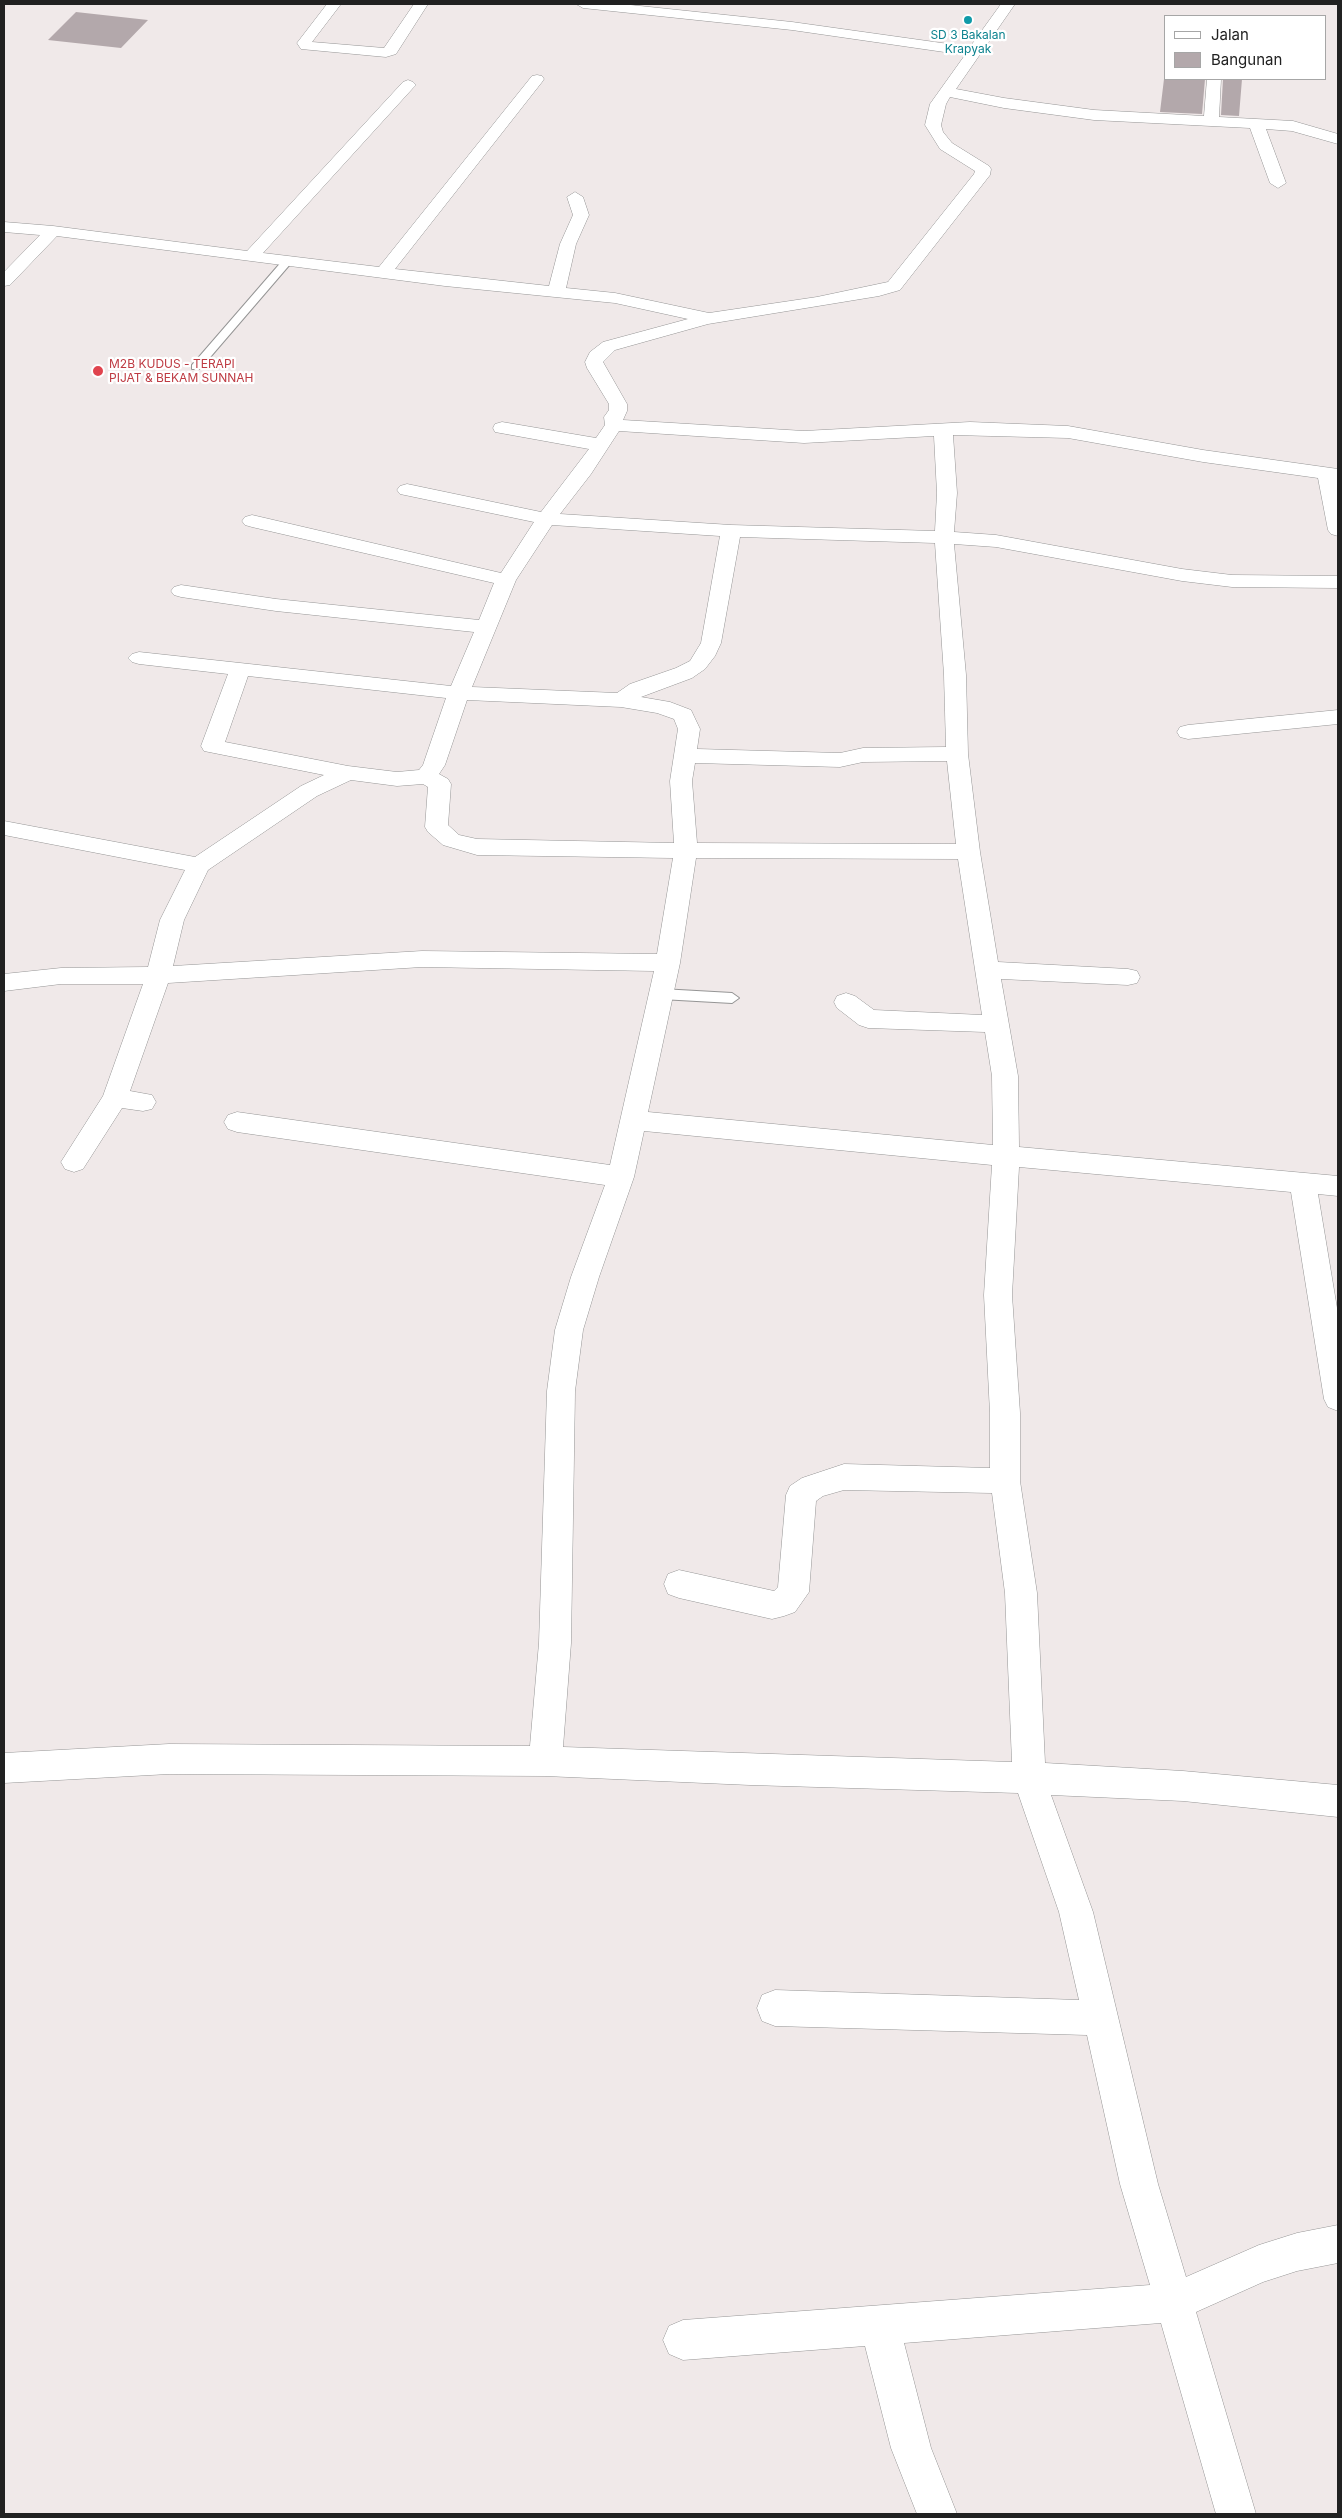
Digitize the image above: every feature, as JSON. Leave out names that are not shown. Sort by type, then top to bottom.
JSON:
[{"type":"street","points":[[334,4],[307,38],[304,43],[306,46],[386,54],[391,51],[421,4]]},
{"type":"street","points":[[583,4],[792,26],[974,52]]},
{"type":"street","points":[[426,777],[434,765],[459,693],[506,580],[522,559],[546,519],[614,425],[613,417],[618,411],[618,404],[596,368],[594,362],[596,356],[609,346],[707,318],[817,302],[879,291],[894,286],[982,175],[983,169],[946,146],[936,133],[933,125],[938,104],[1008,4]]},
{"type":"street","points":[[384,273],[537,79]]},
{"type":"street","points":[[1211,120],[1214,80]]},
{"type":"street","points":[[251,256],[408,85]]},
{"type":"street","points":[[948,92],[1011,104],[1094,115],[1211,120],[1308,128],[1338,138]]},
{"type":"street","points":[[1256,123],[1278,183]]},
{"type":"street","points":[[556,292],[568,244],[581,215],[575,197]]},
{"type":"street","points":[[4,227],[53,231],[288,262],[635,301],[707,318]]},
{"type":"street","points":[[4,281],[53,231]]},
{"type":"street","points":[[614,425],[804,437],[942,429],[1068,432],[1333,475],[1338,530]]},
{"type":"street","points":[[502,428],[601,445]]},
{"type":"street","points":[[942,429],[947,493],[944,537],[955,675],[957,754],[968,852],[1005,1076],[1006,1156],[998,1296],[1004,1413],[1005,1481],[1021,1593],[1029,1778],[1076,1912],[1139,2184],[1236,2514]]},
{"type":"street","points":[[407,490],[546,519],[731,531],[944,537],[996,541],[1163,572],[1232,581],[1338,582]]},
{"type":"street","points":[[252,521],[506,580]]},
{"type":"street","points":[[621,700],[638,689],[698,665],[704,656],[711,643],[731,531]]},
{"type":"street","points":[[181,591],[276,606],[486,627]]},
{"type":"street","points":[[139,658],[459,693],[621,700],[662,707],[683,715],[689,729],[681,781],[686,851],[668,963],[621,1177],[585,1277],[569,1330],[561,1391],[555,1643],[545,1761]]},
{"type":"street","points":[[240,669],[212,746],[348,773],[397,779],[426,777],[440,784],[436,827],[451,840],[477,847],[686,851],[968,852]]},
{"type":"street","points":[[1188,732],[1338,717]]},
{"type":"street","points":[[684,756],[840,760],[863,755],[957,754]]},
{"type":"street","points":[[74,1162],[114,1098],[158,975],[172,920],[200,865],[309,791],[348,773]]},
{"type":"street","points":[[4,828],[200,865]]},
{"type":"street","points":[[4,982],[62,976],[158,975],[422,959],[668,963]]},
{"type":"street","points":[[988,970],[1128,977]]},
{"type":"street","points":[[846,1002],[868,1019],[997,1024]]},
{"type":"street","points":[[114,1098],[143,1102]]},
{"type":"street","points":[[632,1120],[784,1136],[1338,1186]]},
{"type":"street","points":[[237,1122],[621,1177]]},
{"type":"street","points":[[1302,1183],[1338,1398]]},
{"type":"street","points":[[679,1584],[772,1605],[784,1602],[793,1592],[801,1495],[813,1487],[844,1477],[1005,1481]]},
{"type":"street","points":[[4,1768],[169,1760],[545,1761],[750,1770],[1029,1778],[1183,1786],[1338,1801]]},
{"type":"street","points":[[775,2008],[1100,2018]]},
{"type":"street","points":[[683,2340],[880,2327],[1173,2303],[1259,2264],[1297,2252],[1338,2244]]},
{"type":"street","points":[[880,2327],[912,2448],[937,2514]]},
{"type":"lane","points":[[196,367],[288,262]]},
{"type":"lane","points":[[661,994],[732,998]]},
{"type":"building","points":[[76,12],[148,20],[121,48],[48,40]]},
{"type":"building","points":[[1164,79],[1205,80],[1202,114],[1160,112]]},
{"type":"building","points":[[1223,80],[1242,80],[1239,116],[1221,115]]},
{"type":"place","name":"SD 3 Bakalan Krapyak","points":[[968,20]]},
{"type":"place","name":"M2B KUDUS - TERAPI PIJAT & BEKAM SUNNAH","points":[[98,371]]}]
